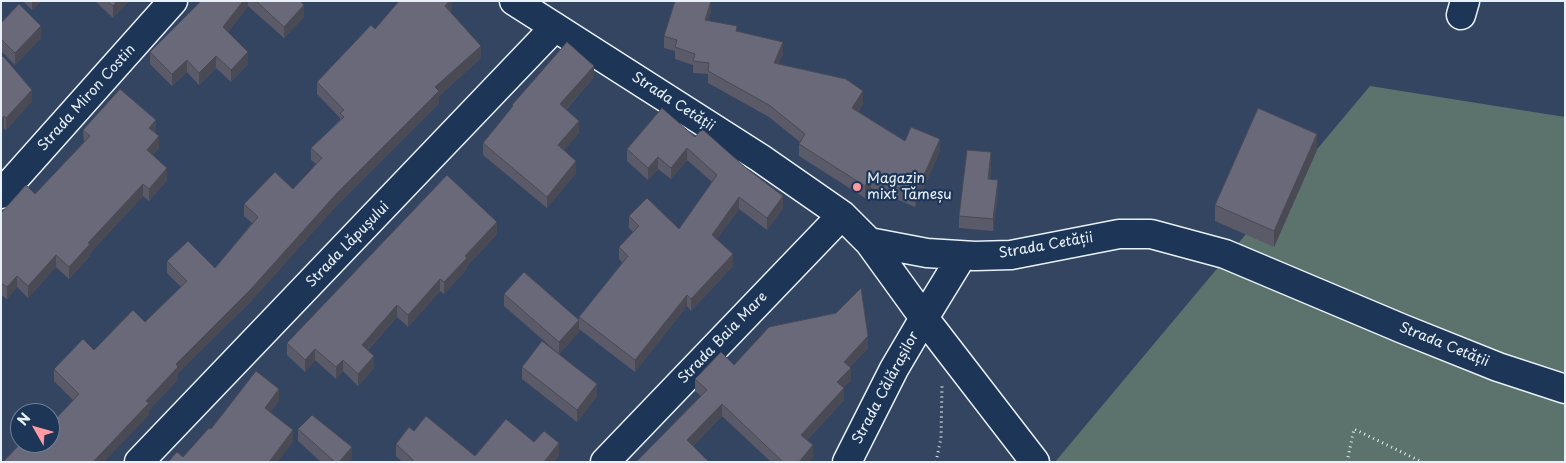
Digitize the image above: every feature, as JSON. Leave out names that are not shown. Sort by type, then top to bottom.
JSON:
[{"type":"street","name":"Strada Miron Costin","points":[[1,194],[173,1]]},
{"type":"street","name":"Strada Cetății","points":[[514,1],[752,153],[842,215],[869,242],[927,253],[962,256],[1011,255],[1119,234],[1151,234],[1225,254],[1498,367],[1565,389]]},
{"type":"street","name":"Strada Lăpușului","points":[[139,462],[555,27]]},
{"type":"street","name":"Strada Baia Mare","points":[[605,462],[842,215]]},
{"type":"street","name":"Strada Călărașilor","points":[[847,462],[894,369],[924,318],[869,242]]},
{"type":"street","points":[[962,256],[924,318],[1035,462]]},
{"type":"path","points":[[936,462],[941,438],[942,383]]},
{"type":"path","points":[[1347,462],[1354,429],[1422,462]]},
{"type":"green space","points":[[1370,86],[1565,117],[1565,462],[1055,462]]},
{"type":"building","points":[[107,1],[117,1],[113,6]]},
{"type":"building","points":[[201,1],[243,1],[223,27],[248,52],[231,70],[216,56],[199,73],[187,60],[172,74],[150,52]]},
{"type":"building","points":[[256,1],[300,1],[304,5],[284,27]]},
{"type":"building","points":[[399,1],[449,1],[445,6],[481,46],[435,87],[439,91],[338,192],[251,289],[176,364],[178,367],[146,401],[149,403],[93,462],[3,462],[12,453],[60,453],[60,414],[79,394],[54,369],[83,339],[94,350],[133,310],[145,322],[187,281],[167,261],[188,241],[215,268],[258,217],[244,204],[275,172],[293,189],[322,158],[311,148],[344,117],[340,113],[344,110],[317,82],[371,25],[375,29]]},
{"type":"building","points":[[675,1],[711,1],[705,20],[737,26],[736,31],[783,42],[774,63],[846,79],[863,91],[852,108],[905,141],[911,127],[940,139],[915,195],[871,176],[865,186],[799,144],[805,134],[769,105],[708,71],[709,63],[693,61],[695,54],[675,47],[677,40],[664,36]]},
{"type":"building","points":[[19,4],[41,26],[15,53],[1,39],[1,23]]},
{"type":"building","points":[[567,42],[594,66],[560,104],[579,121],[558,145],[576,161],[547,197],[483,143],[512,105]]},
{"type":"building","points":[[3,56],[32,90],[6,118],[4,116],[1,120],[1,58]]},
{"type":"building","points":[[120,89],[156,120],[149,128],[159,136],[147,150],[167,168],[149,189],[143,184],[88,243],[90,244],[69,267],[56,255],[28,286],[17,276],[7,287],[1,283],[1,213],[26,185],[35,194],[90,136],[83,130]]},
{"type":"building","points":[[662,108],[695,137],[702,129],[746,168],[783,196],[767,218],[739,197],[712,235],[733,254],[691,299],[687,295],[635,360],[579,317],[628,256],[619,247],[639,226],[629,216],[647,198],[679,229],[717,175],[687,148],[671,168],[658,157],[648,168],[627,149]]},
{"type":"building","points":[[1258,108],[1317,134],[1274,231],[1215,205]]},
{"type":"building","points":[[967,150],[991,152],[988,179],[998,180],[993,219],[959,216]]},
{"type":"building","points":[[447,175],[497,222],[465,256],[467,258],[444,282],[440,279],[408,315],[397,305],[362,345],[374,356],[358,374],[343,360],[336,367],[315,349],[305,360],[287,343]]},
{"type":"building","points":[[524,272],[579,320],[559,342],[504,294]]},
{"type":"building","points":[[861,288],[868,336],[844,362],[851,368],[837,382],[844,388],[801,435],[813,445],[799,462],[783,462],[722,404],[687,440],[709,462],[636,462],[707,390],[695,379],[721,352],[734,365],[769,327],[836,313]]},
{"type":"building","points":[[542,341],[597,384],[577,410],[522,367]]},
{"type":"building","points":[[256,371],[279,389],[265,408],[293,430],[269,462],[168,462],[177,452],[183,457],[209,428],[211,429]]},
{"type":"building","points":[[312,415],[352,447],[339,462],[335,462],[298,429]]},
{"type":"building","points":[[426,416],[475,456],[506,419],[534,442],[544,431],[559,443],[544,462],[412,462],[413,460],[396,444],[409,427],[414,431]]},
{"type":"place","name":"Magazin mixt Tămeșu","points":[[857,187]]}]
